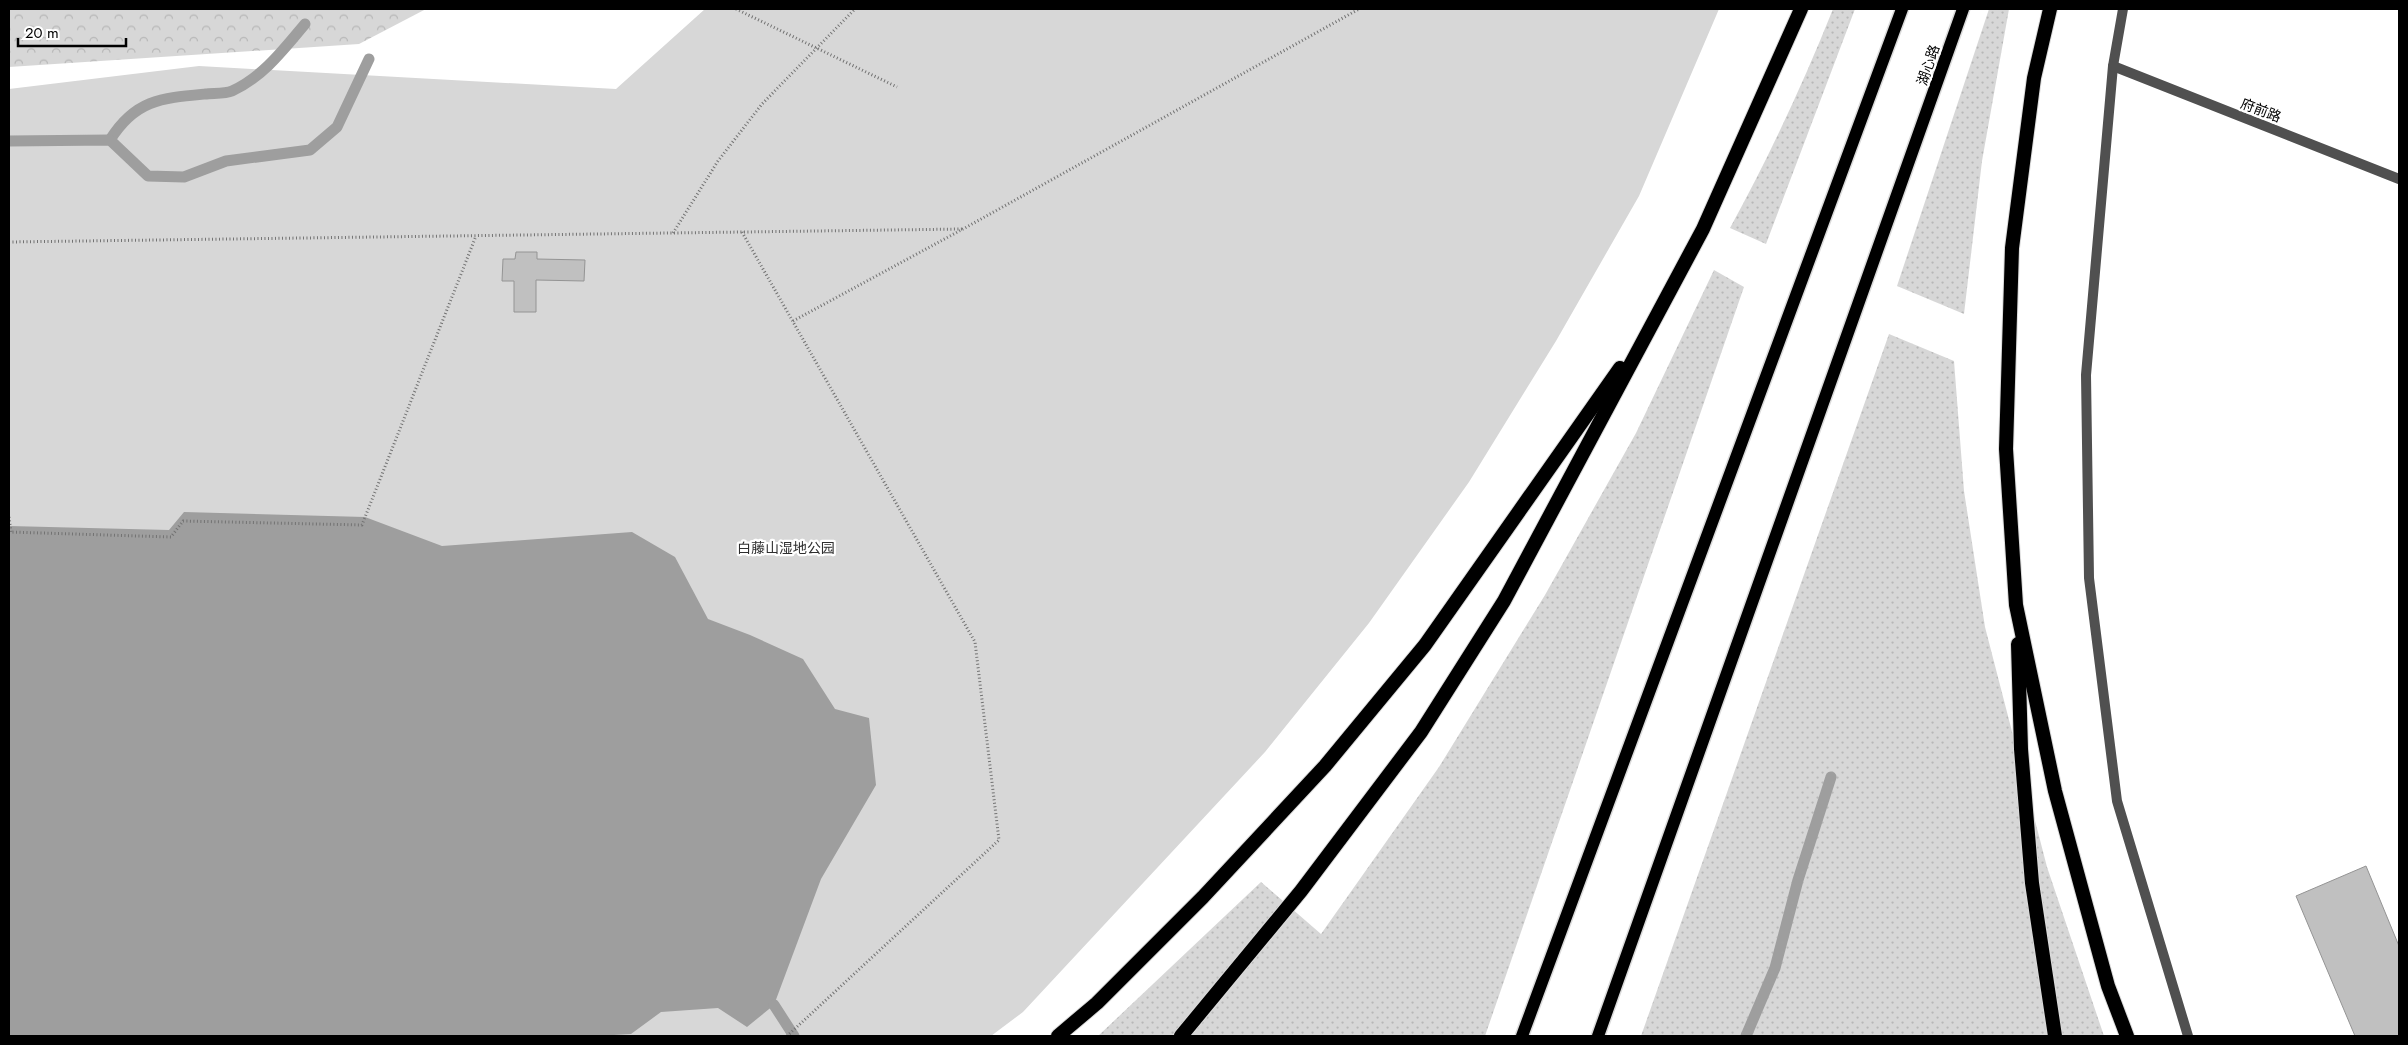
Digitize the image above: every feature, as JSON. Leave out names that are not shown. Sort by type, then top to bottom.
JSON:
[{"type":"highway","points":[[1181,1036],[1301,891],[1421,732],[1504,601],[1703,229],[1801,9]]},
{"type":"highway","points":[[2050,9],[2034,78],[2012,258],[2006,449],[2016,605],[2021,749],[2032,883],[2055,1036]]},
{"type":"highway","points":[[1058,1036],[1096,1003],[1203,897],[1326,766],[1426,645],[1656,318]]},
{"type":"highway","points":[[2016,605],[2055,791],[2108,986],[2127,1036]]},
{"type":"main road","points":[[1522,1036],[1902,9]]},
{"type":"main road","name":"湖心路","points":[[1598,1036],[1963,9]]},
{"type":"street","points":[[2123,9],[2113,66],[2086,375],[2089,578],[2116,801],[2188,1036]]},
{"type":"street","name":"府前路","points":[[2113,66],[2399,179]]},
{"type":"path","points":[[736,9],[897,87]]},
{"type":"path","points":[[672,233],[718,161],[762,104],[854,9]]},
{"type":"path","points":[[792,321],[963,229],[1359,9]]},
{"type":"path","points":[[9,242],[963,229]]},
{"type":"path","points":[[742,232],[975,642],[1000,840],[787,1036]]},
{"type":"path","points":[[9,517],[10,532],[170,536],[183,521],[362,525],[476,236]]},
{"type":"green space","points":[[9,9],[426,9],[359,44],[9,67]]},
{"type":"green space","name":"白藤山湿地公园","points":[[705,9],[1719,9],[1639,196],[1556,341],[1469,482],[1369,623],[1265,752],[1023,1012],[991,1036],[9,1036],[9,89],[199,66],[616,89]]},
{"type":"green space","points":[[1833,9],[1855,9],[1766,244],[1730,228],[1785,120]]},
{"type":"green space","points":[[1989,9],[2009,9],[1982,161],[1964,314],[1897,286]]},
{"type":"green space","points":[[1714,270],[1744,287],[1485,1036],[1098,1036],[1261,882],[1321,934],[1439,767],[1545,595],[1636,433]]},
{"type":"green space","points":[[1889,334],[1954,361],[1964,491],[1985,627],[2047,867],[2104,1036],[1641,1036]]},
{"type":"shaded area","points":[[184,512],[365,517],[442,546],[632,532],[675,557],[708,619],[750,635],[803,659],[835,709],[869,718],[876,785],[821,879],[774,1005],[747,1027],[718,1008],[661,1012],[631,1034],[597,1036],[9,1036],[9,526],[169,530]]},
{"type":"building","points":[[516,252],[537,252],[537,259],[585,260],[584,281],[536,280],[536,312],[514,312],[514,281],[502,281],[503,259],[515,259]]},
{"type":"building","points":[[2366,866],[2399,946],[2399,1036],[2355,1036],[2296,896]]},
{"type":"waterway","points":[[110,140],[129,116],[150,104],[175,97],[226,93],[243,85],[272,62],[305,24]]},
{"type":"waterway","points":[[9,141],[110,140],[148,176],[184,177],[226,161],[310,150],[337,127],[369,59]]},
{"type":"waterway","points":[[1746,1036],[1775,968],[1798,880],[1831,777]]},
{"type":"waterway","points":[[774,1005],[794,1036]]}]
